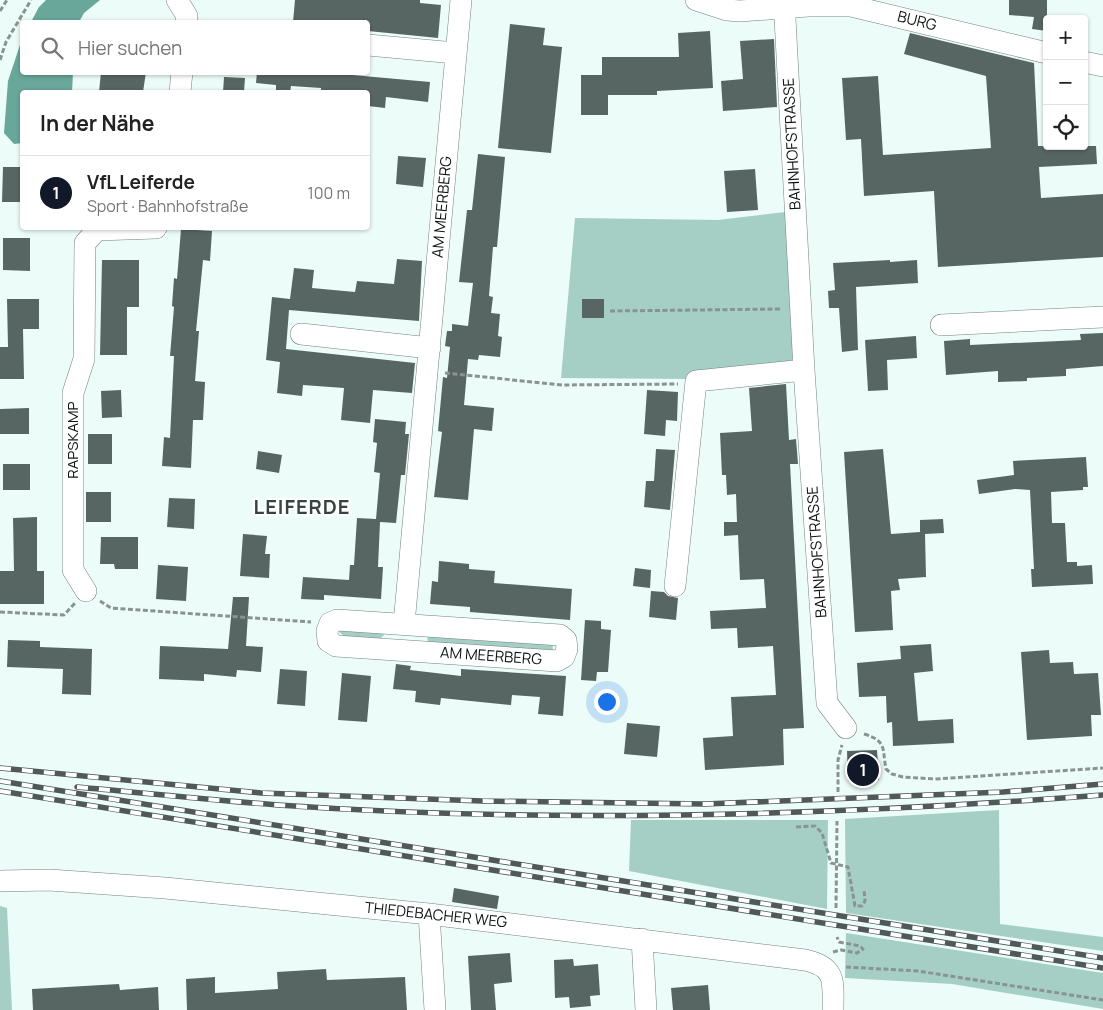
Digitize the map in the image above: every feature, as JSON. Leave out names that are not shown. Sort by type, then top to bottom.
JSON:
[{"type":"street","points":[[177,0],[187,16],[186,20]]},
{"type":"street","name":"AM MEERBERG","points":[[404,624],[461,0]]},
{"type":"street","name":"BURG","points":[[696,0],[726,10],[740,11],[784,4],[852,3],[1043,52]]},
{"type":"street","name":"BAHNHOFSTRASSE","points":[[784,4],[804,370],[827,703],[846,728]]},
{"type":"street","points":[[370,45],[455,59]]},
{"type":"street","points":[[370,60],[455,59]]},
{"type":"street","points":[[1088,63],[1103,66]]},
{"type":"street","points":[[180,90],[182,75]]},
{"type":"street","name":"RAPSKAMP","points":[[86,591],[73,570],[74,393],[84,359],[85,243],[97,230]]},
{"type":"street","points":[[941,325],[1103,317]]},
{"type":"street","points":[[301,334],[430,348]]},
{"type":"street","points":[[675,586],[696,382],[804,370]]},
{"type":"street","name":"AM MEERBERG","points":[[337,620],[404,624],[560,635],[566,640],[567,649],[564,657],[557,661],[336,646],[328,641],[327,631],[330,623],[337,620]]},
{"type":"street","name":"THIEDEBACHER WEG","points":[[0,881],[98,882],[429,914],[804,960],[826,968]]},
{"type":"street","points":[[429,914],[434,1010]]},
{"type":"street","points":[[642,939],[646,1010]]},
{"type":"street","points":[[826,968],[833,983],[833,1010]]},
{"type":"path","points":[[0,11],[7,0]]},
{"type":"path","points":[[0,60],[6,42],[31,0]]},
{"type":"path","points":[[610,311],[802,307]]},
{"type":"path","points":[[428,371],[562,384],[689,384],[696,382]]},
{"type":"path","points":[[0,612],[64,614],[86,591],[111,608],[330,623]]},
{"type":"path","points":[[838,792],[838,760],[846,728],[875,737],[880,741],[884,747],[886,769],[892,774],[903,777],[935,779],[1103,768]]},
{"type":"path","points":[[836,908],[838,821]]},
{"type":"path","points":[[796,827],[815,826],[822,833],[828,860],[831,863],[848,867],[855,906],[862,906],[865,901],[864,890]]},
{"type":"path","points":[[837,936],[839,942],[860,946],[862,951],[857,953],[833,951],[826,968],[849,966],[918,971],[1103,1000]]},
{"type":"shaded area","points":[[46,0],[100,0],[84,13],[80,20],[32,20],[39,7]]},
{"type":"shaded area","points":[[20,45],[20,75],[73,75],[72,90],[20,90],[20,143],[14,144],[4,133],[8,81]]},
{"type":"shaded area","points":[[785,212],[795,357],[789,362],[689,379],[561,378],[575,218],[718,220]]},
{"type":"shaded area","points":[[341,630],[383,633],[384,635],[380,639],[344,636],[339,632]]},
{"type":"shaded area","points":[[427,634],[552,641],[553,650],[551,653],[428,644]]},
{"type":"shaded area","points":[[999,810],[1000,924],[1103,937],[1103,951],[846,913],[845,819]]},
{"type":"shaded area","points":[[631,820],[828,820],[827,909],[629,871]]},
{"type":"shaded area","points":[[0,906],[7,908],[12,1010],[0,1010]]},
{"type":"shaded area","points":[[846,933],[1103,973],[1103,1009],[952,984],[845,978]]},
{"type":"building","points":[[295,0],[420,0],[420,3],[441,5],[438,38],[370,31],[370,20],[293,20]]},
{"type":"building","points":[[1009,0],[1047,0],[1047,15],[1043,15],[1043,30],[1032,29],[1034,17],[1009,15]]},
{"type":"building","points":[[510,24],[545,28],[543,45],[562,47],[551,153],[498,148]]},
{"type":"building","points":[[710,31],[713,88],[657,91],[657,95],[608,95],[608,115],[581,115],[581,75],[602,75],[602,57],[679,57],[678,33]]},
{"type":"building","points":[[910,33],[1034,63],[1038,146],[1043,146],[1043,150],[1088,150],[1088,146],[1096,146],[1097,164],[1039,167],[1041,198],[1103,194],[1103,257],[938,267],[934,191],[864,196],[861,139],[846,140],[842,78],[878,76],[883,155],[991,148],[986,76],[904,54]]},
{"type":"building","points":[[774,39],[777,107],[723,111],[721,81],[743,79],[740,41]]},
{"type":"building","points":[[101,75],[146,75],[143,90],[99,90]]},
{"type":"building","points":[[257,75],[352,75],[430,82],[428,102],[386,97],[385,108],[370,106],[370,90],[321,90],[321,88],[291,86],[290,90],[276,90],[276,85],[256,83]]},
{"type":"building","points":[[224,77],[245,78],[244,90],[223,90]]},
{"type":"building","points":[[478,154],[505,157],[497,247],[493,247],[489,296],[493,297],[491,313],[500,314],[498,336],[502,337],[500,357],[479,355],[478,360],[468,359],[464,405],[494,408],[492,431],[474,429],[468,500],[434,497],[442,432],[438,431],[443,377],[447,378],[450,347],[445,346],[447,331],[452,331],[452,324],[468,326],[473,283],[459,282],[467,210],[472,210]]},
{"type":"building","points":[[398,156],[426,158],[423,187],[396,184]]},
{"type":"building","points":[[3,167],[20,167],[20,202],[2,202]]},
{"type":"building","points":[[755,169],[758,210],[727,212],[724,171]]},
{"type":"building","points":[[181,230],[212,231],[210,261],[203,260],[196,331],[199,331],[195,381],[205,382],[203,420],[193,420],[191,468],[162,466],[164,437],[170,438],[174,356],[170,356],[174,307],[172,306],[174,278],[177,279]]},
{"type":"building","points":[[3,238],[30,238],[30,271],[3,270]]},
{"type":"building","points":[[397,259],[422,261],[419,321],[289,310],[286,349],[415,363],[412,393],[373,390],[370,423],[341,420],[344,388],[303,385],[302,396],[277,393],[280,362],[266,360],[272,297],[290,299],[294,268],[314,270],[312,288],[355,292],[357,281],[394,284]]},
{"type":"building","points":[[102,260],[139,260],[139,307],[127,307],[127,355],[100,355]]},
{"type":"building","points":[[890,260],[890,262],[917,260],[918,283],[856,287],[858,350],[842,352],[839,308],[829,308],[828,291],[835,290],[833,263]]},
{"type":"building","points":[[7,299],[39,299],[39,329],[23,329],[24,379],[0,379],[0,347],[8,347]]},
{"type":"building","points":[[582,299],[604,299],[604,318],[582,318]]},
{"type":"building","points":[[1103,333],[1103,366],[1066,369],[1066,376],[1027,378],[1027,381],[998,382],[998,371],[946,375],[944,341],[970,339],[970,345],[1081,340],[1080,334]]},
{"type":"building","points":[[916,336],[917,358],[887,360],[888,390],[868,391],[865,340]]},
{"type":"building","points":[[786,384],[789,440],[796,439],[798,464],[790,464],[804,728],[783,729],[784,765],[705,770],[703,738],[733,736],[731,697],[776,695],[773,646],[738,648],[737,628],[711,629],[710,611],[766,608],[764,579],[740,580],[738,535],[724,536],[724,522],[737,522],[736,494],[727,495],[726,475],[722,475],[720,433],[752,431],[749,388]]},
{"type":"building","points":[[121,390],[122,417],[102,418],[101,391]]},
{"type":"building","points":[[647,390],[678,392],[677,421],[666,420],[665,436],[644,434]]},
{"type":"building","points":[[29,408],[29,434],[0,434],[0,409]]},
{"type":"building","points":[[375,419],[406,422],[405,434],[409,434],[405,475],[401,475],[396,523],[380,522],[378,567],[383,567],[381,599],[324,595],[324,600],[301,599],[303,577],[349,580],[350,565],[354,565],[357,518],[376,519],[380,473],[374,472],[377,443],[373,442]]},
{"type":"building","points":[[88,434],[112,434],[112,464],[88,464]]},
{"type":"building","points":[[656,449],[675,450],[670,510],[644,507],[646,481],[654,481]]},
{"type":"building","points":[[883,449],[891,534],[920,532],[920,520],[943,519],[944,533],[925,534],[926,577],[898,579],[900,590],[891,591],[893,630],[855,632],[844,452]]},
{"type":"building","points":[[258,451],[282,455],[279,473],[256,469]]},
{"type":"building","points":[[1086,457],[1088,487],[1083,487],[1083,490],[1051,492],[1052,523],[1065,523],[1067,562],[1077,562],[1077,566],[1092,565],[1093,584],[1032,587],[1031,569],[1034,569],[1030,490],[1015,489],[979,494],[977,480],[1014,475],[1013,461]]},
{"type":"building","points":[[3,464],[30,464],[30,490],[3,490]]},
{"type":"building","points":[[86,492],[111,492],[111,522],[86,522]]},
{"type":"building","points":[[169,498],[195,499],[194,529],[167,527]]},
{"type":"building","points":[[37,517],[37,571],[44,571],[44,604],[0,604],[0,571],[14,571],[13,518]]},
{"type":"building","points":[[243,534],[267,536],[265,554],[270,554],[269,578],[240,576]]},
{"type":"building","points":[[101,537],[138,537],[138,569],[115,569],[114,564],[100,564]]},
{"type":"building","points":[[439,561],[469,564],[469,569],[495,571],[494,583],[572,589],[570,620],[470,612],[470,607],[430,604],[432,581],[438,582]]},
{"type":"building","points":[[158,565],[188,567],[186,601],[156,599]]},
{"type":"building","points":[[635,568],[651,570],[650,588],[633,586]]},
{"type":"building","points":[[651,591],[664,592],[668,596],[678,598],[676,620],[649,617]]},
{"type":"building","points":[[233,597],[249,597],[246,646],[263,647],[261,672],[237,670],[236,677],[204,674],[204,681],[159,679],[160,646],[228,649]]},
{"type":"building","points":[[585,620],[601,621],[601,629],[611,630],[608,672],[597,672],[596,681],[581,680]]},
{"type":"building","points":[[8,640],[40,641],[40,647],[92,649],[91,695],[62,694],[63,669],[7,667]]},
{"type":"building","points":[[931,644],[933,671],[914,673],[918,721],[953,719],[954,743],[893,746],[892,722],[887,723],[886,696],[859,697],[857,663],[901,659],[900,646]]},
{"type":"building","points":[[1049,650],[1050,663],[1073,662],[1074,674],[1098,673],[1101,715],[1091,715],[1092,736],[1027,740],[1021,652]]},
{"type":"building","points":[[396,664],[411,666],[410,670],[461,676],[461,669],[566,676],[563,716],[538,714],[540,697],[512,695],[511,705],[441,698],[440,705],[415,702],[416,691],[393,689]]},
{"type":"building","points":[[280,669],[307,671],[305,706],[277,704]]},
{"type":"building","points":[[342,673],[371,676],[367,722],[338,720]]},
{"type":"building","points":[[627,723],[660,726],[657,757],[624,754]]},
{"type":"building","points":[[877,750],[879,780],[848,781],[847,751]]},
{"type":"building","points":[[454,888],[499,896],[497,909],[452,902]]},
{"type":"building","points":[[510,953],[512,982],[494,984],[496,1010],[471,1010],[468,956]]},
{"type":"building","points":[[573,959],[574,966],[598,964],[600,995],[590,996],[591,1006],[570,1008],[569,997],[555,998],[554,960]]},
{"type":"building","points":[[326,969],[327,980],[405,977],[407,1010],[187,1010],[186,979],[215,977],[215,993],[278,989],[277,972]]},
{"type":"building","points":[[119,984],[120,990],[158,987],[159,1010],[33,1010],[32,989]]},
{"type":"building","points":[[708,985],[710,1010],[673,1010],[671,988]]},
{"type":"railway","points":[[0,768],[261,793],[482,801],[705,804],[1003,792],[1103,784]]},
{"type":"railway","points":[[0,781],[1103,958]]},
{"type":"railway","points":[[77,787],[278,805],[381,811],[587,816],[690,815],[897,808],[1103,795]]},
{"type":"railway","points":[[0,791],[1103,968]]},
{"type":"place","name":"VfL Leiferde","points":[[863,770]]},
{"type":"district","name":"LEIFERDE","points":[[302,507]]}]
